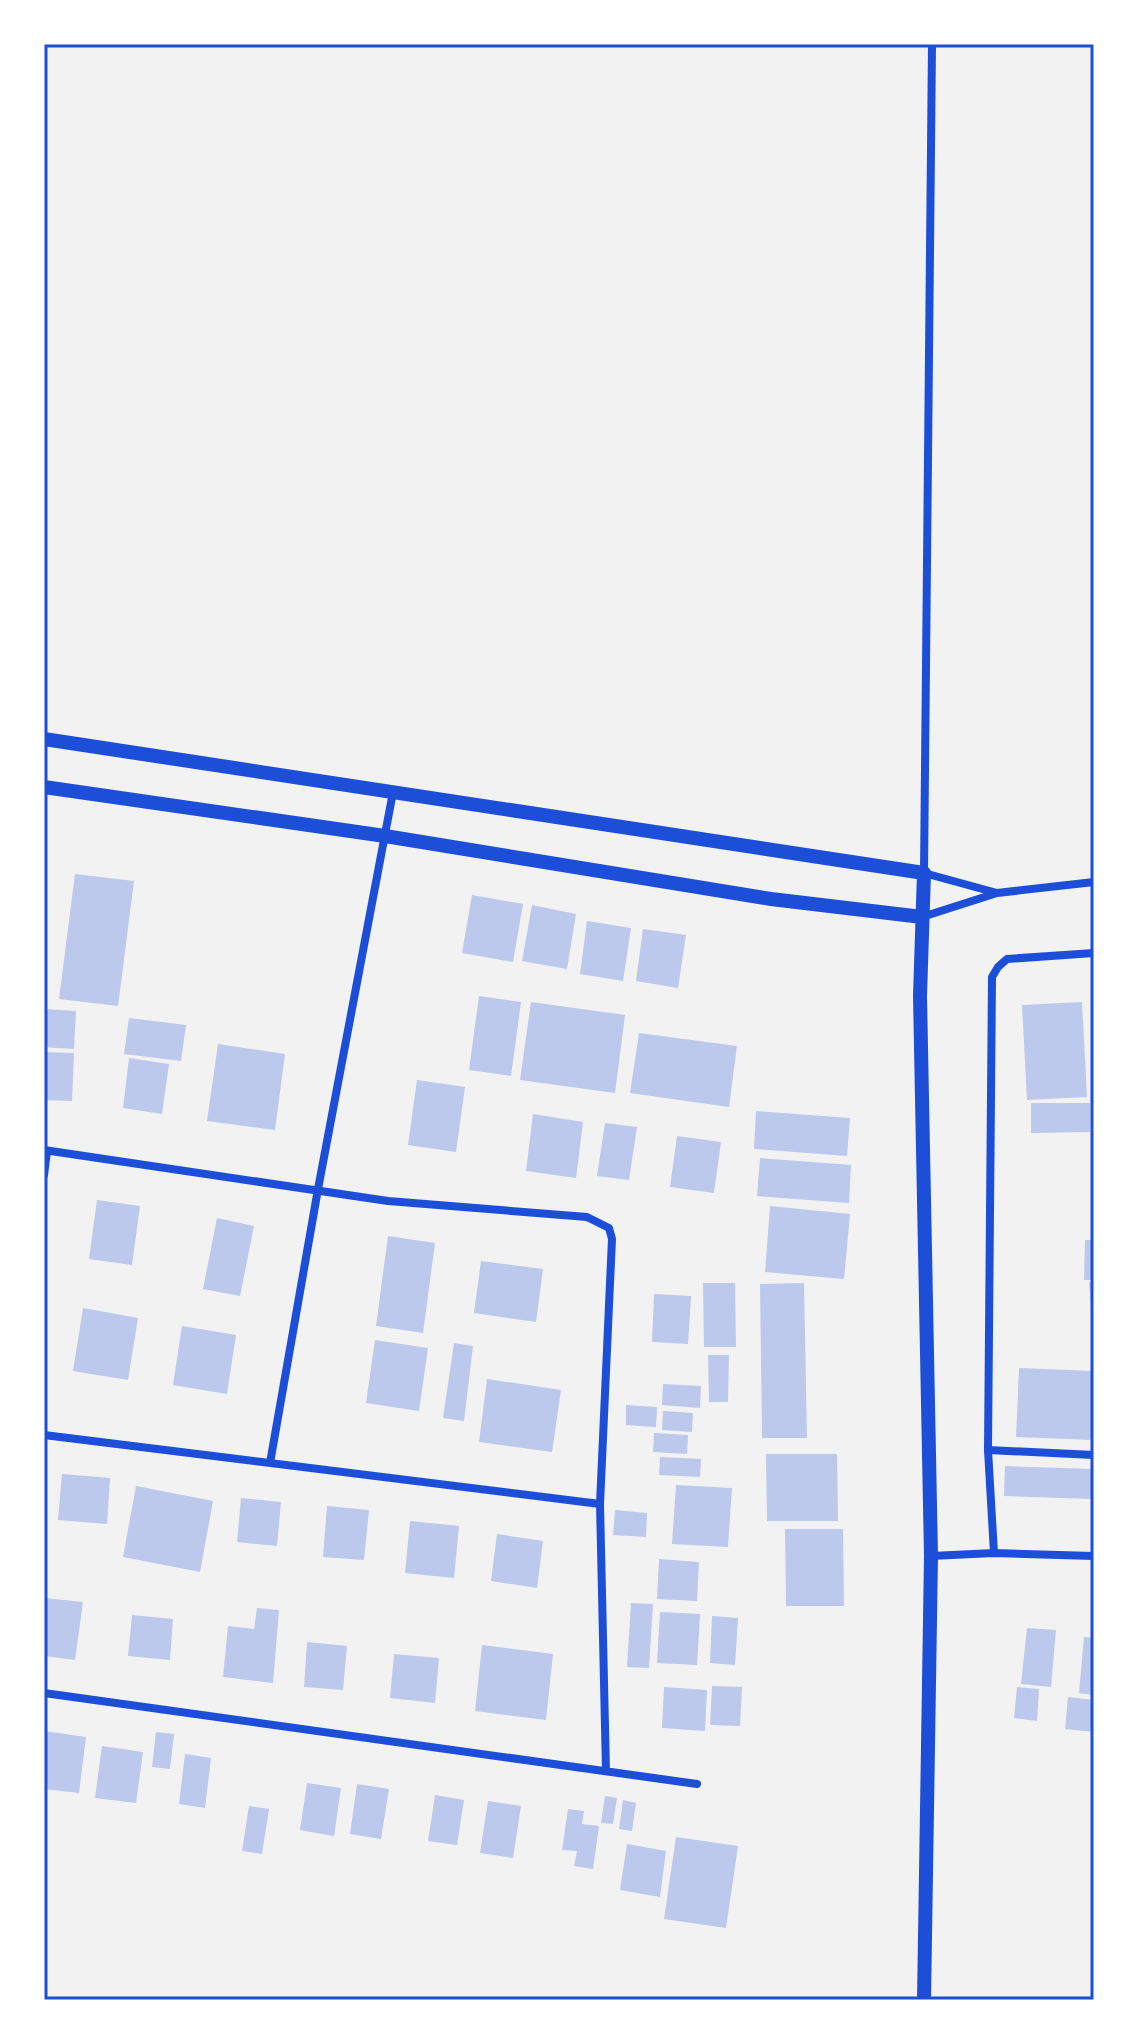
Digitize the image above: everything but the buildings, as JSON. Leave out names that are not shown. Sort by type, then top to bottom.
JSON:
[{"type":"street","points":[[924,2000],[931,1556],[920,996],[924,873],[932,44]]},
{"type":"street","points":[[44,739],[924,873],[997,893]]},
{"type":"street","points":[[44,787],[385,836],[771,899],[922,917],[997,893],[1094,882]]},
{"type":"street","points":[[270,1463],[393,792]]},
{"type":"street","points":[[994,1553],[988,1450],[992,977],[1007,959],[1094,953]]},
{"type":"street","points":[[44,1175],[46,1151],[388,1201],[587,1217],[609,1228],[612,1239],[600,1504],[606,1771]]},
{"type":"street","points":[[44,1435],[600,1504]]},
{"type":"street","points":[[988,1450],[1094,1455]]},
{"type":"street","points":[[931,1556],[994,1553],[1094,1556]]},
{"type":"street","points":[[44,1693],[697,1784]]}]
